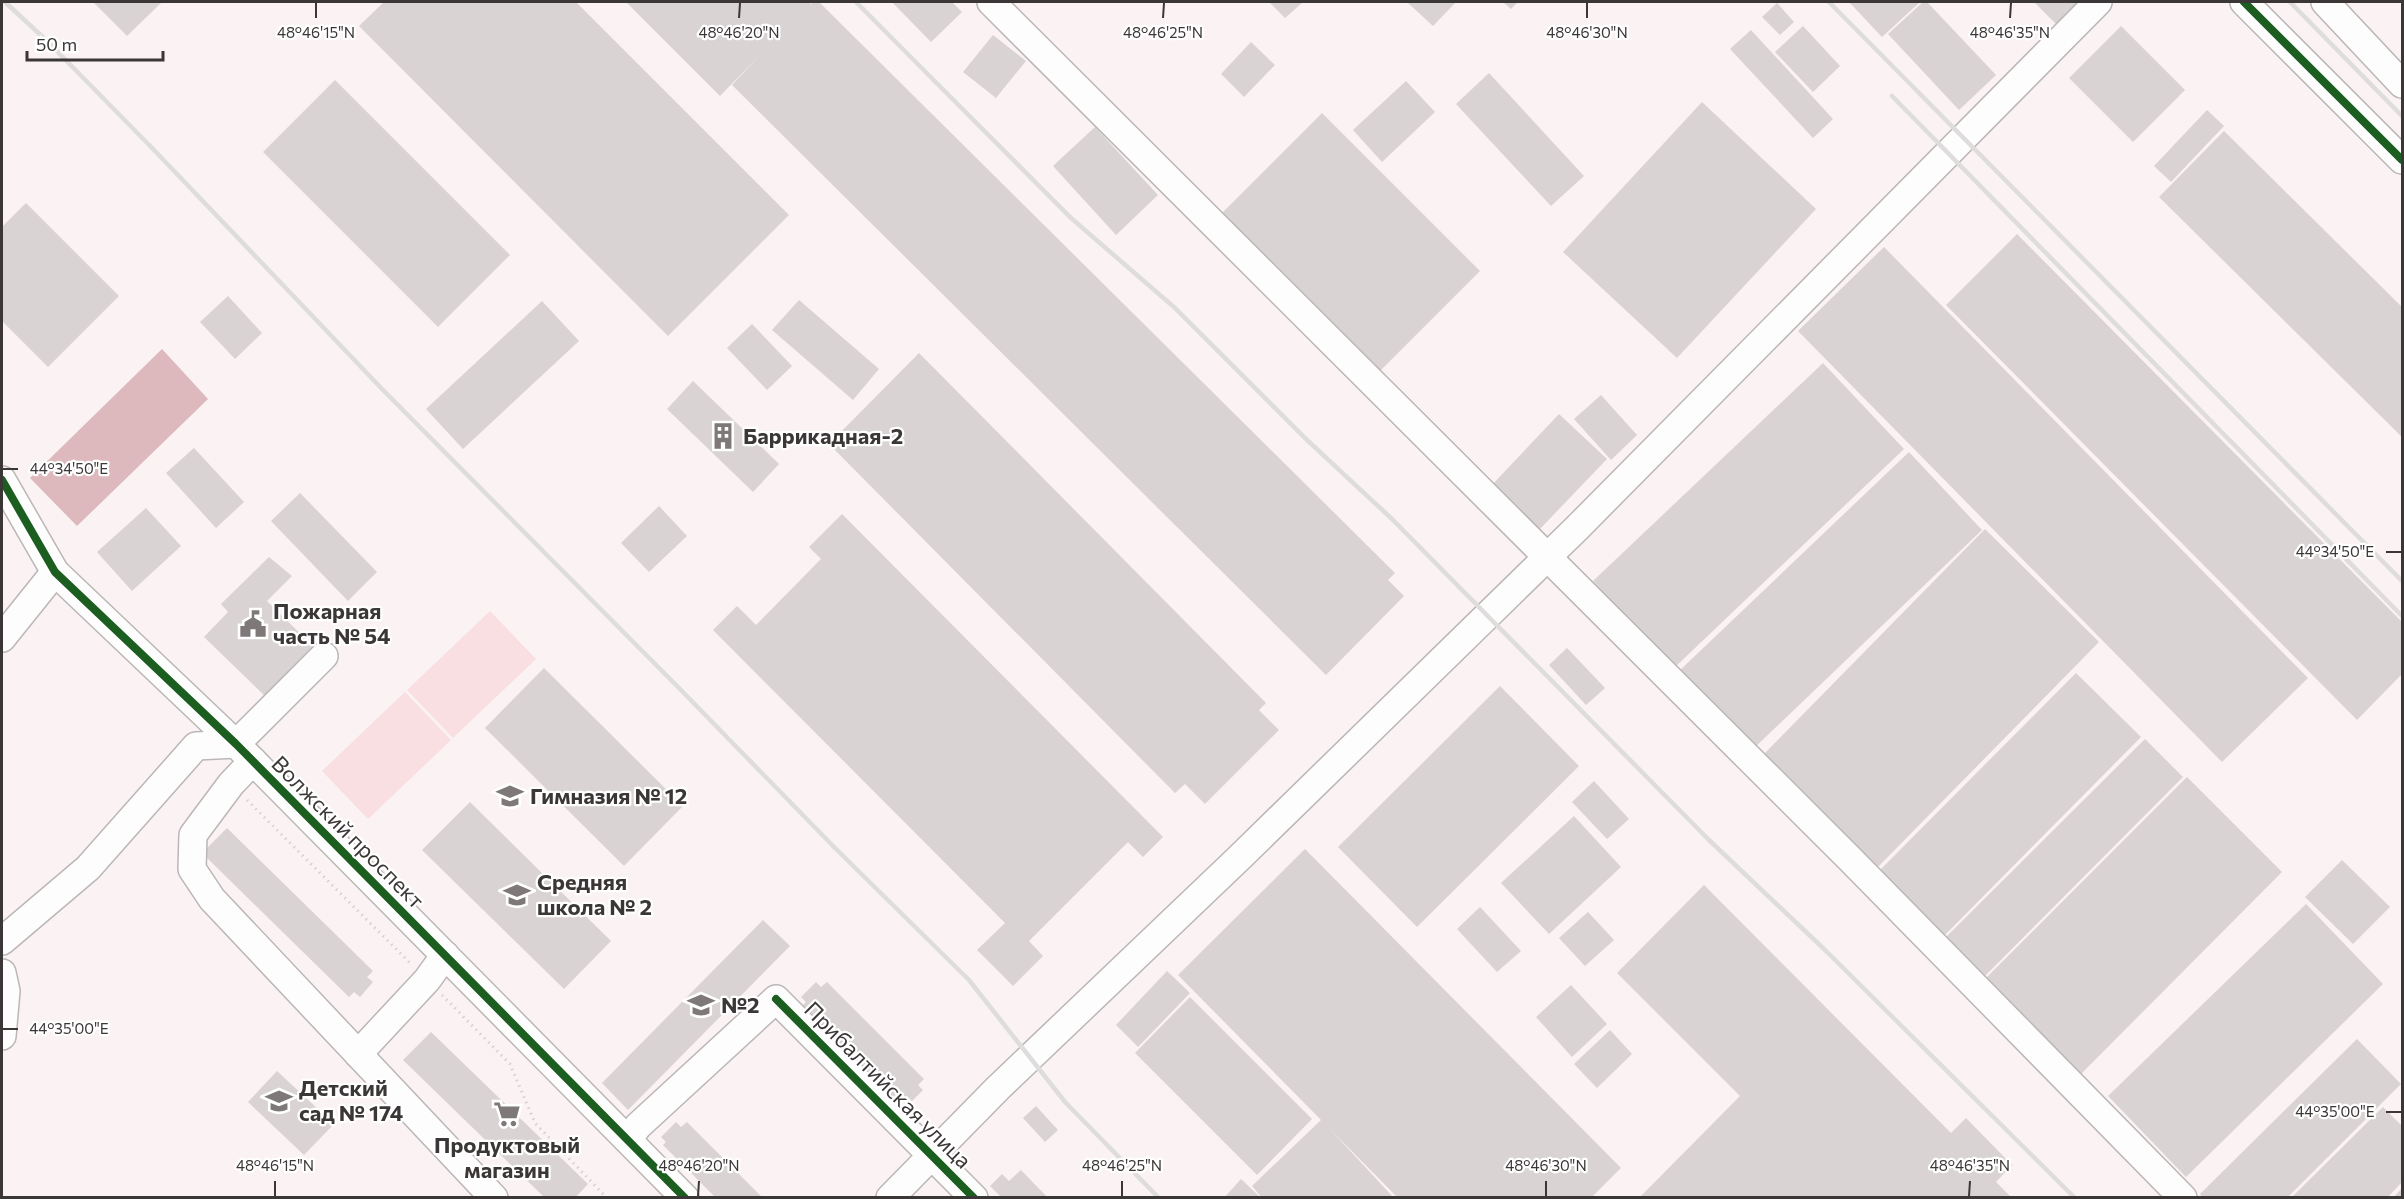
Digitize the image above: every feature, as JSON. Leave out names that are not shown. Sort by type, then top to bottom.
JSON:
[{"type":"street","points":[[991,2],[1851,860],[2183,1197]]},
{"type":"street","points":[[890,1197],[998,1088],[1238,859],[1547,558],[2098,2]]},
{"type":"street","points":[[2244,2],[2403,160]]},
{"type":"street","points":[[2325,2],[2403,84]]},
{"type":"street","name":"Волжский проспект","points":[[2,480],[55,572],[244,753],[685,1197]]},
{"type":"street","points":[[2,638],[55,572]]},
{"type":"street","points":[[324,656],[244,753],[231,784],[193,835],[192,869],[212,899],[494,1197]]},
{"type":"street","points":[[2,941],[88,868],[196,746],[244,753]]},
{"type":"street","points":[[358,1054],[427,980],[445,955]]},
{"type":"street","points":[[2,973],[6,991],[2,1036]]},
{"type":"street","name":"Прибалтийская улица","points":[[628,1140],[638,1126],[776,999],[974,1197]]},
{"type":"shaded area","points":[[162,349],[208,399],[77,526],[30,478]]},
{"type":"shaded area","points":[[490,611],[536,659],[453,738],[407,690]]},
{"type":"shaded area","points":[[405,692],[451,740],[368,819],[322,771]]},
{"type":"building","points":[[93,2],[162,2],[127,36]]},
{"type":"building","points":[[384,2],[576,2],[789,215],[668,336],[359,26]]},
{"type":"building","points":[[626,2],[809,2],[811,4],[819,2],[1395,573],[1388,580],[1404,596],[1326,675],[732,85],[764,51],[720,96]]},
{"type":"building","points":[[892,2],[952,2],[962,12],[931,42]]},
{"type":"building","points":[[1269,2],[1303,2],[1285,18]]},
{"type":"building","points":[[1407,2],[1456,2],[1433,26]]},
{"type":"building","points":[[1503,2],[1518,2],[1511,9]]},
{"type":"building","points":[[1849,2],[1920,2],[1882,37]]},
{"type":"building","points":[[1923,2],[1927,2],[1996,75],[1959,110],[1888,34]]},
{"type":"building","points":[[2034,2],[2088,2],[2060,28]]},
{"type":"building","points":[[1777,3],[1794,22],[1780,35],[1762,17]]},
{"type":"building","points":[[1803,26],[1840,66],[1813,92],[1775,52]]},
{"type":"building","points":[[2121,26],[2185,90],[2133,142],[2069,78]]},
{"type":"building","points":[[1751,30],[1833,119],[1813,138],[1730,49]]},
{"type":"building","points":[[993,35],[1026,61],[996,98],[963,72]]},
{"type":"building","points":[[1251,42],[1275,65],[1244,97],[1221,74]]},
{"type":"building","points":[[1489,73],[1584,176],[1551,206],[1456,104]]},
{"type":"building","points":[[335,80],[510,255],[438,327],[263,152]]},
{"type":"building","points":[[1406,81],[1435,112],[1382,162],[1353,130]]},
{"type":"building","points":[[1702,102],[1816,209],[1677,358],[1563,252]]},
{"type":"building","points":[[2207,110],[2224,126],[2171,182],[2154,166]]},
{"type":"building","points":[[1322,113],[1480,271],[1380,371],[1222,213]]},
{"type":"building","points":[[1095,127],[1158,195],[1116,235],[1053,166]]},
{"type":"building","points":[[2224,131],[2402,307],[2402,437],[2159,197]]},
{"type":"building","points":[[26,203],[119,296],[48,367],[2,321],[2,227]]},
{"type":"building","points":[[2017,234],[2402,622],[2402,674],[2357,720],[1946,305]]},
{"type":"building","points":[[1884,247],[2308,678],[2222,762],[1798,331]]},
{"type":"building","points":[[228,296],[262,333],[235,359],[200,322]]},
{"type":"building","points":[[799,300],[879,369],[853,400],[772,330]]},
{"type":"building","points":[[542,301],[579,341],[463,449],[426,409]]},
{"type":"building","points":[[752,324],[792,366],[767,390],[727,348]]},
{"type":"building","points":[[919,353],[1266,703],[1259,710],[1279,730],[1205,804],[1185,784],[1175,793],[829,444]]},
{"type":"building","points":[[1823,363],[1904,449],[1674,668],[1593,581]]},
{"type":"building","name":"Баррикадная-2","points":[[693,381],[779,464],[753,492],[667,409]]},
{"type":"building","points":[[1601,395],[1637,435],[1611,460],[1574,419]]},
{"type":"building","points":[[1559,414],[1607,459],[1538,531],[1491,486]]},
{"type":"building","points":[[194,448],[244,502],[216,528],[166,473]]},
{"type":"building","points":[[1909,452],[1982,530],[1751,751],[1677,673]]},
{"type":"building","points":[[300,493],[377,572],[348,601],[271,521]]},
{"type":"building","points":[[659,506],[687,536],[649,572],[621,543]]},
{"type":"building","points":[[146,508],[181,546],[132,591],[97,552]]},
{"type":"building","points":[[842,514],[1163,837],[1143,857],[1128,842],[1029,941],[1043,956],[1013,986],[977,950],[1005,923],[713,630],[737,606],[756,625],[821,559],[809,547]]},
{"type":"building","points":[[1985,529],[2099,642],[1875,870],[1761,757]]},
{"type":"building","name":"Пожарная часть № 54","points":[[269,557],[292,576],[267,601],[314,647],[267,698],[204,637],[228,612],[221,604]]},
{"type":"building","points":[[1567,648],[1605,688],[1586,705],[1549,665]]},
{"type":"building","points":[[544,668],[683,806],[624,866],[485,728]]},
{"type":"building","points":[[2076,673],[2141,737],[1943,937],[1878,872]]},
{"type":"building","points":[[1500,686],[1579,766],[1417,927],[1338,847]]},
{"type":"building","points":[[2145,739],[2183,777],[1983,978],[1944,939]]},
{"type":"building","points":[[2187,777],[2282,872],[2081,1074],[1986,978]]},
{"type":"building","points":[[1594,781],[1629,819],[1607,839],[1572,802]]},
{"type":"building","name":"Средняя школа № 2","points":[[470,802],[611,941],[564,989],[422,850]]},
{"type":"building","points":[[1574,816],[1621,867],[1549,934],[1501,883]]},
{"type":"building","points":[[227,828],[373,971],[367,977],[373,982],[360,997],[354,992],[349,997],[202,853]]},
{"type":"building","points":[[1305,849],[1621,1168],[1591,1198],[1398,1198],[1329,1128],[1394,1198],[1262,1198],[1252,1186],[1321,1120],[1178,975]]},
{"type":"building","points":[[2342,860],[2390,907],[2353,944],[2305,897]]},
{"type":"building","points":[[1704,885],[1951,1133],[1966,1118],[2012,1165],[1996,1182],[2012,1198],[1639,1198],[1740,1096],[1617,973]]},
{"type":"building","points":[[2306,904],[2383,984],[2186,1177],[2108,1096]]},
{"type":"building","points":[[1480,907],[1521,951],[1497,972],[1457,929]]},
{"type":"building","points":[[1588,912],[1614,940],[1585,966],[1559,938]]},
{"type":"building","points":[[763,920],[790,946],[628,1110],[602,1083]]},
{"type":"building","points":[[1167,971],[1190,993],[1138,1047],[1116,1025]]},
{"type":"building","points":[[816,982],[821,987],[827,982],[924,1079],[918,1085],[923,1090],[912,1101],[907,1096],[901,1103],[803,1005],[806,1002],[801,997]]},
{"type":"building","points":[[1571,985],[1607,1024],[1572,1057],[1536,1017]]},
{"type":"building","points":[[1190,997],[1312,1119],[1257,1175],[1135,1053]]},
{"type":"building","points":[[1610,1030],[1632,1054],[1597,1088],[1574,1064]]},
{"type":"building","points":[[431,1032],[588,1184],[575,1198],[545,1198],[403,1060]]},
{"type":"building","points":[[2357,1039],[2401,1084],[2287,1198],[2203,1198],[2200,1194]]},
{"type":"building","points":[[277,1071],[334,1124],[304,1155],[248,1102]]},
{"type":"building","points":[[1036,1106],[1058,1130],[1045,1142],[1023,1118]]},
{"type":"building","points":[[2383,1107],[2402,1126],[2402,1182],[2387,1198],[2291,1198]]},
{"type":"building","points":[[676,1122],[681,1127],[687,1122],[763,1198],[716,1198],[663,1145],[666,1142],[661,1137]]},
{"type":"building","points":[[1021,1170],[1048,1198],[1002,1198],[990,1186],[1002,1174],[1009,1181]]},
{"type":"building","points":[[1241,1179],[1261,1198],[1224,1198]]},
{"type":"building","points":[[2402,1188],[2402,1198],[2393,1198]]},
{"type":"railway","points":[[5,2],[46,40],[155,151],[383,390],[835,848],[969,980],[1065,1102],[1159,1198]]},
{"type":"railway","points":[[856,2],[1071,218],[1175,308],[1307,440],[1392,519],[1709,840],[1824,949],[2075,1198]]},
{"type":"railway","points":[[1829,2],[2402,581]]},
{"type":"railway","points":[[2290,2],[2402,116]]},
{"type":"railway","points":[[1892,96],[2402,616]]},
{"type":"cycle path","points":[[2244,2],[2402,160]]},
{"type":"cycle path","points":[[2,480],[55,572],[236,744],[685,1198]]},
{"type":"cycle path","points":[[776,999],[974,1198]]},
{"type":"place","name":"Баррикадная-2","points":[[723,436]]},
{"type":"place","name":"Пожарная часть № 54","points":[[253,624]]},
{"type":"place","name":"Гимназия № 12","points":[[510,796]]},
{"type":"place","name":"Средняя школа № 2","points":[[517,895]]},
{"type":"place","name":"№2","points":[[701,1005]]},
{"type":"place","name":"Детский сад № 174","points":[[279,1101]]},
{"type":"place","name":"Продуктовый магазин","points":[[507,1114]]}]
